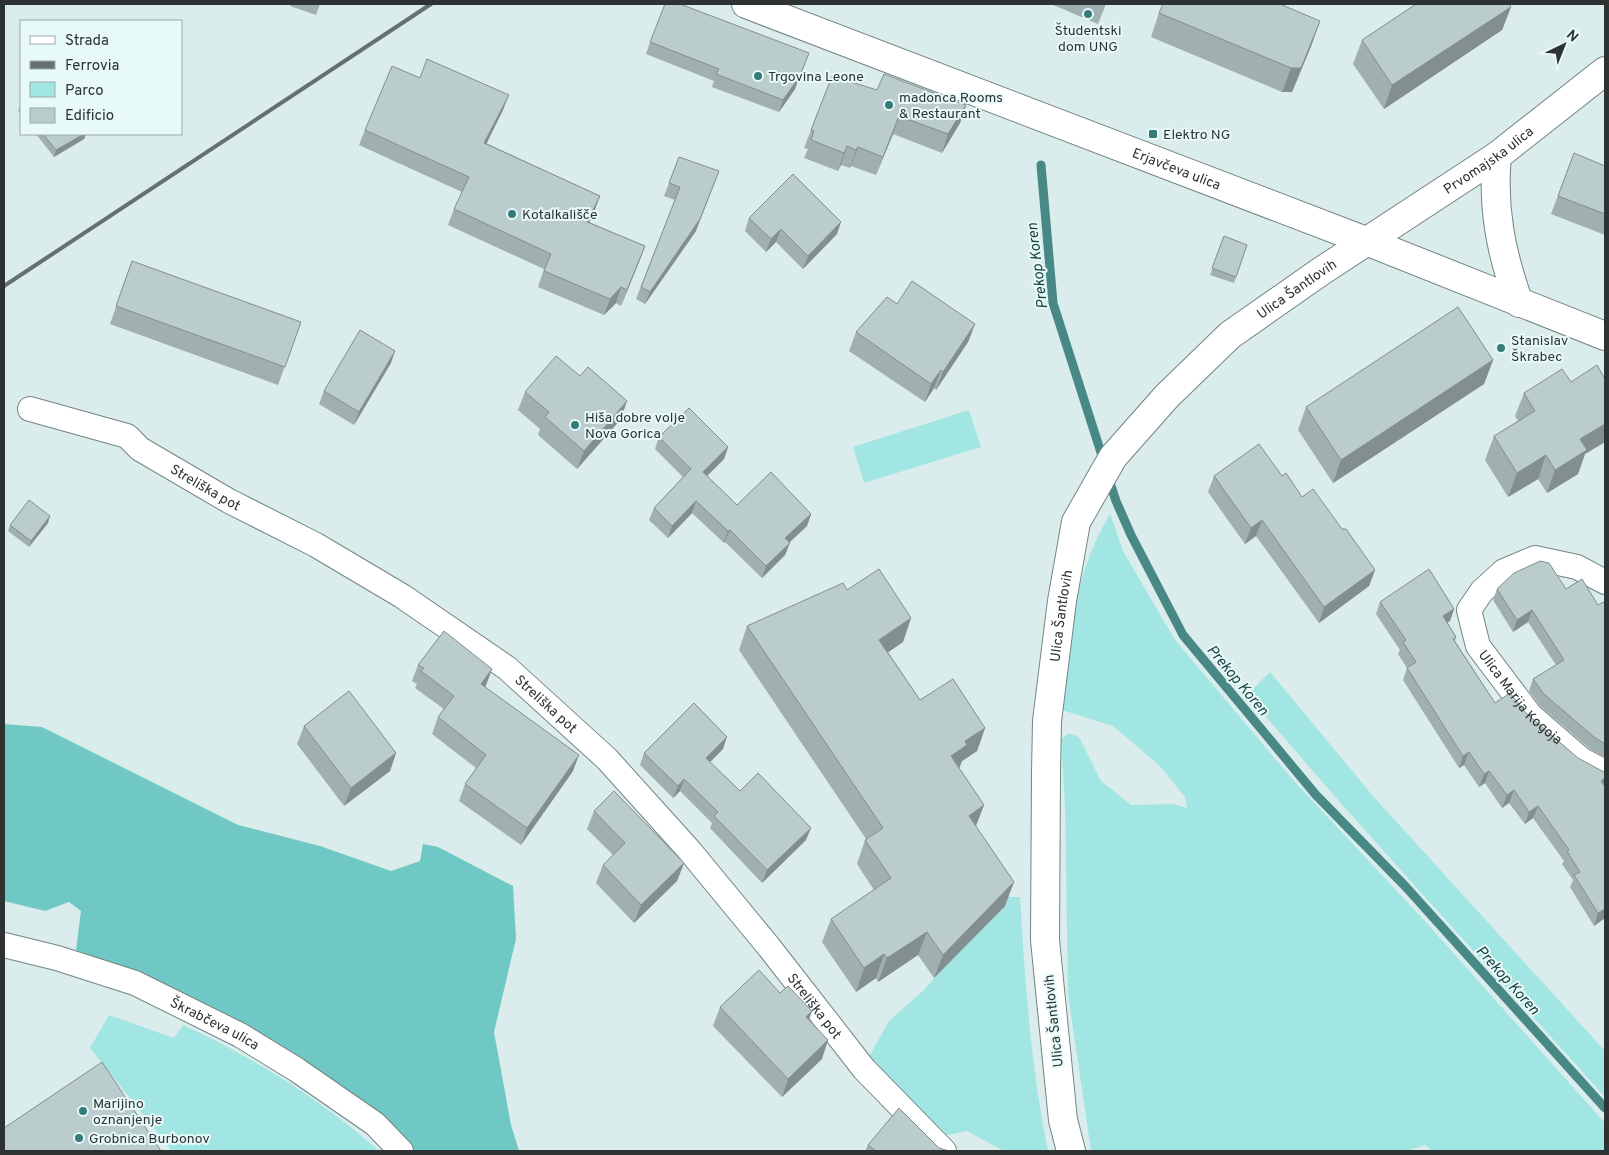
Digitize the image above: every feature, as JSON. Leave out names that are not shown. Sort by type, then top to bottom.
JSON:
[{"type":"street","name":"Erjavčeva ulica","points":[[746,4],[1366,241],[1605,336]]},
{"type":"street","name":"Prvomajska ulica","points":[[1366,241],[1497,156],[1605,71]]},
{"type":"street","points":[[1497,156],[1494,179],[1498,227],[1505,263],[1519,302]]},
{"type":"street","name":"Ulica Šantlovih","points":[[1071,1151],[1063,1120],[1045,940],[1047,721],[1062,601],[1076,522],[1113,457],[1167,396],[1230,335],[1366,241]]},
{"type":"street","name":"Streliška pot","points":[[30,409],[127,436],[140,449],[229,501],[316,544],[384,586],[507,668],[614,766],[689,850],[751,924],[864,1069],[944,1151]]},
{"type":"street","name":"Ulica Marija Kogoja","points":[[1605,582],[1577,567],[1535,558],[1504,571],[1482,591],[1470,610],[1478,646],[1530,715],[1582,760],[1605,772]]},
{"type":"street","name":"Škrabčeva ulica","points":[[4,945],[57,958],[135,984],[240,1035],[297,1070],[375,1124],[401,1151]]},
{"type":"green space","points":[[969,410],[981,447],[864,483],[853,447]]},
{"type":"green space","points":[[1110,514],[1123,551],[1175,640],[1293,780],[1422,918],[1605,1123],[1605,1151],[1432,1151],[1426,1145],[1406,1151],[1091,1151],[1068,994],[1065,805],[1061,739],[1069,733],[1079,737],[1101,781],[1131,805],[1173,804],[1187,808],[1185,797],[1159,765],[1113,726],[1062,710],[1070,631],[1078,593],[1092,550]]},
{"type":"green space","points":[[1270,672],[1373,796],[1605,1051],[1605,1097],[1345,808],[1247,695]]},
{"type":"green space","points":[[1006,897],[1020,897],[1033,1057],[1048,1151],[1004,1151],[967,1131],[947,1135],[912,1103],[869,1057],[889,1021],[924,990]]},
{"type":"green space","points":[[109,1015],[174,1038],[183,1025],[235,1051],[310,1097],[379,1151],[172,1151],[90,1048]]},
{"type":"shaded area","points":[[4,724],[42,727],[238,825],[320,846],[391,871],[420,861],[423,844],[438,847],[513,886],[516,939],[494,1032],[511,1125],[519,1151],[415,1151],[251,1029],[178,990],[76,950],[81,911],[69,902],[45,911],[4,901]]},
{"type":"building","points":[[665,4],[680,4],[809,53],[800,76],[783,100],[716,74],[719,69],[650,42]]},
{"type":"building","points":[[1163,4],[1280,4],[1320,21],[1301,68],[1291,68],[1159,13]]},
{"type":"building","points":[[1416,4],[1509,4],[1511,7],[1392,85],[1362,40]]},
{"type":"building","points":[[427,59],[509,95],[484,143],[600,196],[587,222],[645,246],[627,290],[621,287],[610,299],[544,271],[551,254],[454,209],[469,177],[365,130],[392,66],[420,78]]},
{"type":"building","points":[[884,74],[966,105],[948,134],[899,116],[883,157],[858,147],[856,150],[847,146],[844,153],[811,140],[814,131],[811,130],[832,76],[877,90]]},
{"type":"building","points":[[44,135],[82,135],[56,150]]},
{"type":"building","points":[[1574,153],[1605,166],[1605,214],[1558,196]]},
{"type":"building","points":[[679,157],[719,171],[700,219],[650,292],[641,287],[680,187],[669,183]]},
{"type":"building","points":[[793,174],[841,222],[808,256],[781,229],[771,239],[749,218]]},
{"type":"building","points":[[1224,236],[1247,245],[1236,277],[1212,268]]},
{"type":"building","points":[[132,261],[301,322],[285,367],[116,306]]},
{"type":"building","points":[[912,281],[975,324],[943,372],[941,370],[931,384],[856,332],[887,297],[897,304]]},
{"type":"building","points":[[1458,307],[1493,360],[1341,460],[1306,407]]},
{"type":"building","points":[[360,330],[395,351],[359,412],[324,391]]},
{"type":"building","name":"Hiša dobre volje Nova Gorica","points":[[556,356],[580,376],[588,367],[627,401],[584,451],[545,417],[549,412],[525,392]]},
{"type":"building","points":[[1597,365],[1605,379],[1605,424],[1580,439],[1587,450],[1555,470],[1546,455],[1517,473],[1494,436],[1535,411],[1524,393],[1562,369],[1571,382]]},
{"type":"building","points":[[689,408],[728,447],[703,472],[737,505],[771,472],[811,514],[785,538],[790,543],[766,566],[730,530],[728,531],[696,501],[672,526],[654,508],[691,469],[659,437]]},
{"type":"building","points":[[1259,444],[1282,476],[1286,473],[1302,497],[1313,489],[1342,529],[1346,529],[1375,570],[1324,607],[1262,520],[1251,528],[1214,476]]},
{"type":"building","points":[[29,500],[50,516],[31,541],[10,525]]},
{"type":"building","points":[[1540,561],[1549,563],[1566,589],[1582,579],[1598,605],[1603,602],[1605,605],[1605,744],[1594,737],[1544,694],[1533,679],[1564,660],[1532,610],[1517,620],[1497,589],[1514,573]]},
{"type":"building","points":[[879,569],[911,618],[879,640],[920,700],[953,679],[985,728],[965,741],[967,745],[951,756],[984,805],[969,816],[1014,882],[943,955],[927,932],[887,958],[884,954],[864,968],[831,919],[891,878],[865,840],[883,828],[747,626],[843,583],[847,590]]},
{"type":"building","points":[[1429,569],[1454,609],[1443,616],[1456,637],[1453,639],[1495,703],[1510,693],[1526,713],[1578,758],[1605,772],[1605,778],[1601,781],[1605,787],[1605,909],[1598,913],[1574,875],[1580,872],[1567,851],[1569,850],[1538,806],[1529,812],[1514,790],[1507,795],[1489,771],[1484,774],[1469,752],[1463,756],[1407,668],[1416,662],[1403,642],[1406,640],[1380,602]]},
{"type":"building","points":[[444,631],[492,669],[481,684],[579,755],[527,828],[465,784],[486,755],[438,717],[454,696],[421,671],[424,668],[418,665]]},
{"type":"building","points":[[349,691],[396,753],[351,788],[304,726]]},
{"type":"building","points":[[694,703],[727,737],[706,758],[740,791],[758,773],[811,828],[767,870],[714,816],[718,812],[684,779],[678,786],[644,753]]},
{"type":"building","points":[[614,791],[684,863],[641,905],[603,865],[625,843],[594,811]]},
{"type":"building","points":[[759,970],[780,993],[788,986],[812,1011],[806,1017],[828,1040],[788,1079],[720,1007]]},
{"type":"building","name":"Marijino oznanjenje","points":[[102,1062],[161,1151],[4,1151],[4,1128]]},
{"type":"building","points":[[899,1108],[939,1148],[949,1151],[876,1151],[868,1145]]},
{"type":"waterway","name":"Prekop Koren","points":[[1041,165],[1053,303],[1104,462]]},
{"type":"waterway","name":"Prekop Koren","points":[[1108,477],[1131,535],[1183,635],[1316,795],[1405,886],[1605,1108]]},
{"type":"railway","points":[[4,286],[431,4]]},
{"type":"place","name":"Študentski dom UNG","points":[[1088,14]]},
{"type":"place","name":"Trgovina Leone","points":[[758,76]]},
{"type":"place","name":"madonca Rooms & Restaurant","points":[[889,105]]},
{"type":"place","name":"Elektro NG","points":[[1153,134]]},
{"type":"place","name":"Kotalkališče","points":[[512,214]]},
{"type":"place","name":"Stanislav Škrabec","points":[[1501,348]]},
{"type":"place","name":"Hiša dobre volje Nova Gorica","points":[[575,425]]},
{"type":"place","name":"Marijino oznanjenje","points":[[83,1111]]},
{"type":"place","name":"Grobnica Burbonov","points":[[79,1138]]}]
